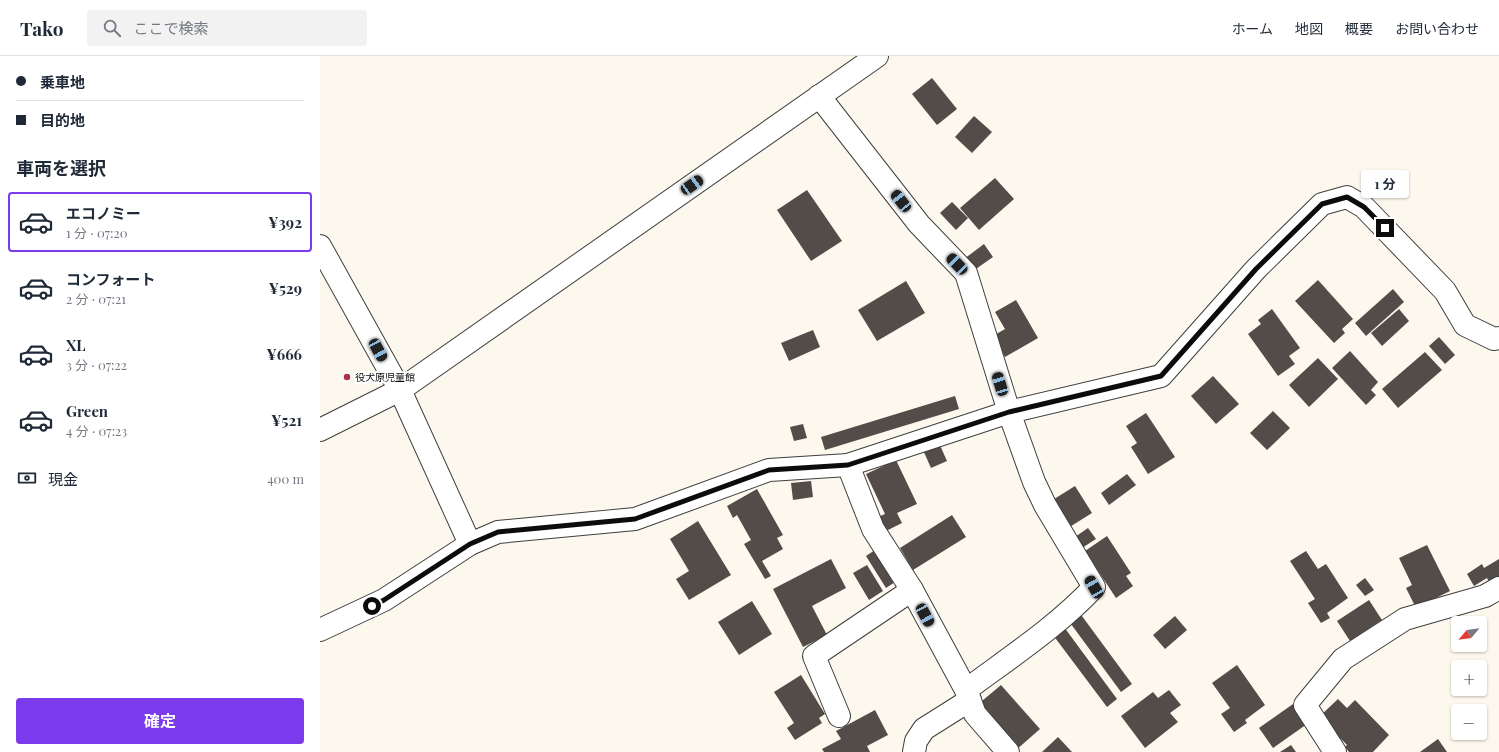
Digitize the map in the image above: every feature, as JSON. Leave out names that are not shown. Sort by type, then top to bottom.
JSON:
[{"type":"street","points":[[320,430],[400,390],[877,56]]},
{"type":"street","points":[[819,96],[919,224],[966,273],[1009,412],[1034,482],[1045,505],[1094,587],[1082,599],[968,695],[924,729],[916,741],[914,752]]},
{"type":"street","points":[[320,630],[384,600],[470,544],[498,532],[635,519],[769,470],[848,465],[1009,412],[1161,376],[1256,269],[1322,204],[1347,197],[1364,207],[1446,291],[1465,325],[1494,339],[1499,338]]},
{"type":"street","points":[[320,246],[400,390],[470,544]]},
{"type":"street","points":[[848,465],[872,528],[912,590],[968,695],[975,714],[1008,752]]},
{"type":"street","points":[[1336,752],[1305,706],[1343,659],[1405,619],[1485,596],[1499,588]]},
{"type":"street","points":[[839,716],[814,656],[912,590]]},
{"type":"building","points":[[932,78],[957,109],[937,125],[912,94]]},
{"type":"building","points":[[974,116],[992,132],[972,153],[955,137]]},
{"type":"building","points":[[995,178],[1014,199],[979,230],[960,208]]},
{"type":"building","points":[[807,190],[842,241],[811,261],[777,210]]},
{"type":"building","points":[[952,202],[968,218],[956,230],[940,213]]},
{"type":"building","points":[[984,244],[993,257],[973,271],[964,259]]},
{"type":"building","points":[[1318,280],[1353,319],[1342,329],[1345,333],[1334,343],[1295,301]]},
{"type":"building","points":[[906,281],[925,313],[877,341],[858,310]]},
{"type":"building","points":[[1393,289],[1404,302],[1366,336],[1355,323]]},
{"type":"building","points":[[1016,300],[1038,338],[1005,357],[993,336],[1005,329],[995,312]]},
{"type":"building","points":[[1272,309],[1300,348],[1289,356],[1295,364],[1278,376],[1248,334],[1261,324],[1258,320]]},
{"type":"building","points":[[1399,309],[1409,321],[1382,346],[1371,333]]},
{"type":"building","points":[[813,330],[820,347],[789,361],[781,343]]},
{"type":"building","points":[[1439,337],[1455,355],[1445,364],[1429,346]]},
{"type":"building","points":[[1350,351],[1378,382],[1371,390],[1376,395],[1366,405],[1332,368]]},
{"type":"building","points":[[1425,352],[1442,370],[1398,408],[1382,389]]},
{"type":"building","points":[[1318,358],[1338,379],[1309,407],[1289,385]]},
{"type":"building","points":[[1213,376],[1239,404],[1216,424],[1191,396]]},
{"type":"building","points":[[955,396],[959,409],[825,450],[821,437]]},
{"type":"building","points":[[1273,411],[1290,428],[1267,450],[1250,433]]},
{"type":"building","points":[[1146,413],[1175,457],[1148,474],[1131,447],[1137,443],[1126,426]]},
{"type":"building","points":[[803,424],[807,438],[794,441],[790,427]]},
{"type":"building","points":[[939,443],[947,461],[931,468],[923,450]]},
{"type":"building","points":[[896,460],[917,504],[897,513],[902,523],[884,532],[878,517],[885,514],[866,474]]},
{"type":"building","points":[[1127,474],[1136,485],[1109,505],[1101,493]]},
{"type":"building","points":[[811,481],[813,497],[793,500],[791,483]]},
{"type":"building","points":[[1075,486],[1092,513],[1068,528],[1051,501]]},
{"type":"building","points":[[757,489],[783,535],[777,538],[783,549],[762,561],[771,576],[765,579],[744,544],[751,540],[737,515],[733,518],[727,506]]},
{"type":"building","points":[[952,515],[966,537],[913,570],[900,548]]},
{"type":"building","points":[[698,521],[731,575],[689,600],[676,579],[689,571],[670,539]]},
{"type":"building","points":[[1088,528],[1096,539],[1082,548],[1075,537]]},
{"type":"building","points":[[1107,536],[1131,573],[1126,576],[1133,586],[1116,598],[1085,551]]},
{"type":"building","points":[[1427,545],[1450,591],[1416,608],[1406,588],[1412,585],[1399,558]]},
{"type":"building","points":[[878,548],[898,580],[886,588],[866,556]]},
{"type":"building","points":[[1306,551],[1318,569],[1326,564],[1348,598],[1327,613],[1330,618],[1321,623],[1308,603],[1315,599],[1290,561]]},
{"type":"building","points":[[831,559],[846,588],[812,606],[827,635],[803,647],[773,589]]},
{"type":"building","points":[[1499,559],[1499,578],[1490,584],[1487,578],[1474,586],[1467,574],[1482,564],[1484,568]]},
{"type":"building","points":[[867,565],[883,591],[869,600],[853,573]]},
{"type":"building","points":[[1365,578],[1374,590],[1365,596],[1356,585]]},
{"type":"building","points":[[1369,600],[1382,620],[1350,641],[1337,621]]},
{"type":"building","points":[[752,601],[772,634],[739,655],[718,622]]},
{"type":"building","points":[[1079,612],[1132,684],[1121,692],[1068,620]]},
{"type":"building","points":[[1175,616],[1187,630],[1165,649],[1153,635]]},
{"type":"building","points":[[1064,627],[1117,699],[1107,707],[1053,635]]},
{"type":"building","points":[[1237,665],[1265,705],[1245,720],[1247,723],[1234,732],[1221,714],[1230,708],[1212,683]]},
{"type":"building","points":[[801,675],[825,714],[819,718],[822,723],[795,740],[787,728],[794,723],[774,692]]},
{"type":"building","points":[[1001,685],[1040,729],[1015,751],[976,706]]},
{"type":"building","points":[[1169,690],[1181,705],[1170,713],[1178,722],[1145,748],[1121,716],[1153,692],[1158,698]]},
{"type":"building","points":[[1338,699],[1347,708],[1355,700],[1389,735],[1373,752],[1349,752],[1345,747],[1347,745],[1319,717]]},
{"type":"building","points":[[1293,704],[1307,724],[1273,748],[1259,728]]},
{"type":"building","points":[[875,710],[888,735],[867,746],[870,752],[824,752],[822,749],[841,739],[836,731]]},
{"type":"building","points":[[1058,737],[1072,752],[1042,752]]},
{"type":"building","points":[[1438,739],[1447,752],[1420,752]]},
{"type":"building","points":[[1291,745],[1296,752],[1280,752]]},
{"type":"place","name":"役犬原児童館","points":[[347,377]]},
{"type":"route","points":[[372,606],[384,600],[470,544],[498,532],[635,519],[769,470],[848,465],[1009,412],[1161,376],[1256,269],[1322,204],[1347,197],[1364,207],[1385,228]]}]
